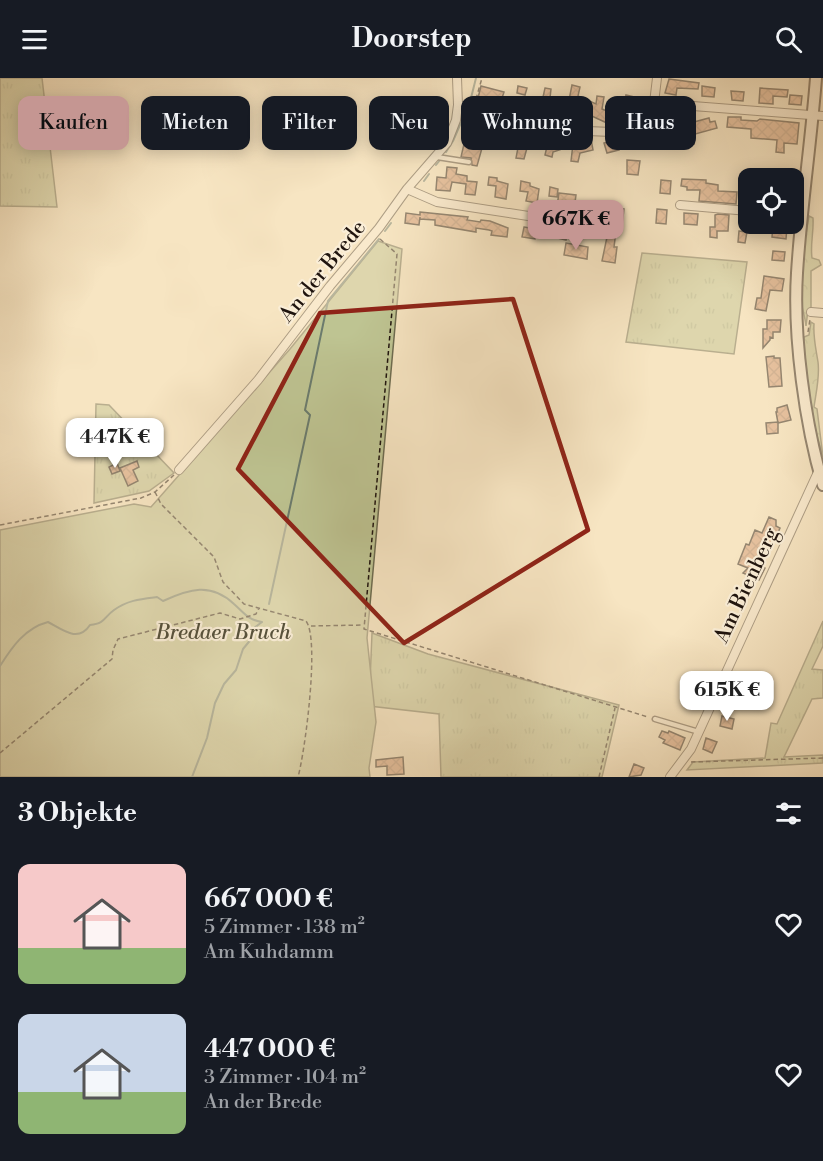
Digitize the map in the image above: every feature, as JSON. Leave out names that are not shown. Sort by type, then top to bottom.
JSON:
[{"type":"main road","points":[[804,185],[818,116],[816,78]]},
{"type":"main road","points":[[797,234],[797,323],[804,392],[822,478]]},
{"type":"street","name":"An der Brede","points":[[179,470],[265,372],[317,301],[447,143],[456,120],[457,78]]},
{"type":"street","points":[[655,96],[657,78]]},
{"type":"street","points":[[696,106],[818,116]]},
{"type":"street","points":[[407,189],[437,202],[600,228]]},
{"type":"street","points":[[680,205],[738,210]]},
{"type":"street","points":[[811,312],[823,314]]},
{"type":"street","name":"Am Bienberg","points":[[670,777],[692,749],[822,478]]},
{"type":"lane","points":[[436,157],[469,162]]},
{"type":"lane","points":[[655,719],[699,732]]},
{"type":"path","points":[[477,96],[482,78]]},
{"type":"path","points":[[374,234],[397,254],[364,629],[655,719]]},
{"type":"path","points":[[0,525],[141,498],[155,492],[179,470]]},
{"type":"path","points":[[155,492],[161,504],[214,556],[223,582],[244,604],[306,621],[310,626],[308,722],[298,777]]},
{"type":"path","points":[[1,752],[112,659],[118,639],[220,614],[240,619],[256,614],[259,608]]},
{"type":"path","points":[[310,626],[364,625]]},
{"type":"path","points":[[599,777],[615,707]]},
{"type":"path","points":[[681,763],[823,758]]},
{"type":"highlighted area","points":[[513,299],[588,530],[404,643],[238,469],[320,313]]},
{"type":"green space","points":[[0,78],[42,78],[44,96],[18,96],[18,150],[50,150],[57,207],[0,206]]},
{"type":"green space","points":[[809,216],[813,218],[812,258],[819,260],[821,265],[811,271],[811,308],[808,310],[806,326],[801,301],[800,277]]},
{"type":"green space","name":"Bredaer Bruch","points":[[378,241],[402,249],[367,638],[376,722],[369,768],[370,777],[0,777],[0,530],[134,504],[151,507],[290,349]]},
{"type":"green space","points":[[642,253],[747,262],[734,354],[626,342]]},
{"type":"green space","points":[[811,322],[814,324],[818,367],[814,407],[817,409],[823,457],[807,397],[803,364],[804,337],[809,335]]},
{"type":"green space","points":[[96,404],[109,405],[174,473],[149,491],[94,503]]},
{"type":"green space","points":[[823,621],[823,646],[812,669],[823,670],[823,698],[812,699],[784,757],[823,755],[823,763],[687,770],[693,762],[765,758],[771,723],[777,724]]},
{"type":"green space","points":[[372,633],[428,654],[619,705],[602,777],[441,777],[439,714],[369,706]]},
{"type":"building","points":[[669,79],[699,83],[698,89],[677,88],[676,95],[665,93]]},
{"type":"building","points":[[572,85],[580,87],[578,96],[570,96]]},
{"type":"building","points":[[481,86],[504,92],[503,96],[478,96]]},
{"type":"building","points":[[518,86],[527,88],[525,95],[517,93]]},
{"type":"building","points":[[702,86],[715,88],[714,97],[702,96]]},
{"type":"building","points":[[545,88],[551,89],[550,96],[543,96]]},
{"type":"building","points":[[760,88],[788,90],[787,97],[773,96],[773,104],[759,103]]},
{"type":"building","points":[[731,91],[744,92],[743,101],[732,100]]},
{"type":"building","points":[[790,95],[802,96],[801,105],[789,104]]},
{"type":"building","points":[[597,96],[604,97],[602,109],[605,110],[605,122],[593,117],[593,103],[596,104]]},
{"type":"building","points":[[728,117],[741,117],[741,120],[757,121],[760,119],[799,123],[797,144],[784,143],[784,153],[776,152],[777,140],[751,138],[751,129],[727,127]]},
{"type":"building","points":[[709,118],[710,122],[715,121],[717,128],[696,134],[696,121]]},
{"type":"building","points":[[463,150],[481,150],[477,166],[472,165],[471,158],[461,157]]},
{"type":"building","points":[[518,150],[526,150],[524,159],[516,158]]},
{"type":"building","points":[[546,150],[559,150],[553,152],[552,157],[545,155]]},
{"type":"building","points":[[572,150],[593,150],[580,153],[578,162],[571,161]]},
{"type":"building","points":[[627,160],[640,161],[638,175],[627,174]]},
{"type":"building","points":[[447,167],[457,168],[456,174],[467,176],[467,181],[477,182],[475,195],[465,194],[466,184],[452,182],[450,191],[436,190],[437,177],[446,178]]},
{"type":"building","points":[[489,177],[497,178],[497,181],[508,184],[506,199],[495,197],[496,186],[488,185]]},
{"type":"building","points":[[682,179],[706,180],[706,183],[718,185],[718,191],[737,192],[736,204],[699,201],[700,190],[687,190],[687,187],[681,186]]},
{"type":"building","points":[[661,180],[671,181],[670,194],[660,193]]},
{"type":"building","points":[[521,181],[530,183],[530,186],[539,189],[537,203],[526,201],[528,192],[520,191]]},
{"type":"building","points":[[550,187],[558,189],[557,197],[549,196]]},
{"type":"building","points":[[559,193],[576,195],[575,203],[569,202],[568,207],[557,206]]},
{"type":"building","points":[[613,208],[624,209],[622,225],[617,224],[614,247],[617,247],[615,263],[602,261]]},
{"type":"building","points":[[657,209],[667,210],[666,224],[656,223]]},
{"type":"building","points":[[420,212],[468,217],[467,220],[480,222],[481,220],[490,221],[508,228],[507,237],[491,235],[492,231],[489,230],[476,228],[476,232],[435,225],[435,220],[420,219],[420,217],[419,225],[405,223],[406,213],[420,215]]},
{"type":"building","points":[[684,213],[698,214],[697,225],[684,224]]},
{"type":"building","points":[[715,215],[729,215],[728,231],[717,231],[717,238],[710,237],[710,227],[715,227]]},
{"type":"building","points":[[524,227],[536,229],[535,239],[522,237]]},
{"type":"building","points":[[555,228],[568,230],[566,240],[553,237]]},
{"type":"building","points":[[739,234],[747,234],[745,243],[738,242]]},
{"type":"building","points":[[772,234],[786,234],[786,239],[772,237]]},
{"type":"building","points":[[566,243],[588,247],[587,259],[564,255]]},
{"type":"building","points":[[773,251],[785,252],[784,261],[772,260]]},
{"type":"building","points":[[764,276],[784,279],[782,291],[770,290],[766,311],[755,309],[757,298],[761,298]]},
{"type":"building","points":[[767,320],[781,320],[780,332],[773,332],[773,338],[770,337],[763,348],[763,329],[767,329]]},
{"type":"building","points":[[774,356],[774,358],[780,358],[782,386],[769,387],[766,357]]},
{"type":"building","points":[[787,405],[791,420],[778,423],[777,408]]},
{"type":"building","points":[[778,422],[778,433],[767,434],[766,423]]},
{"type":"building","points":[[137,461],[139,467],[133,470],[138,481],[128,486],[120,468]]},
{"type":"building","points":[[117,463],[120,471],[112,474],[109,467]]},
{"type":"building","points":[[769,517],[776,520],[776,526],[780,528],[772,546],[763,543],[755,563],[765,568],[759,580],[743,573],[748,568],[738,564],[755,530],[762,533]]},
{"type":"building","points":[[722,716],[734,719],[732,729],[720,726]]},
{"type":"building","points":[[662,731],[668,733],[669,731],[685,738],[680,750],[663,743],[665,740],[659,737]]},
{"type":"building","points":[[706,738],[717,742],[712,753],[703,749]]},
{"type":"building","points":[[403,757],[404,774],[387,775],[387,766],[376,767],[376,760]]},
{"type":"building","points":[[634,764],[644,768],[641,775],[629,777]]},
{"type":"waterway","points":[[472,96],[476,78]]},
{"type":"waterway","points":[[446,152],[461,123]]},
{"type":"waterway","points":[[436,165],[440,160]]},
{"type":"waterway","points":[[424,181],[429,174]]},
{"type":"waterway","points":[[385,231],[391,223]]},
{"type":"waterway","points":[[269,604],[310,415],[305,410],[328,301],[379,239]]},
{"type":"waterway","points":[[0,666],[20,639],[40,625],[48,622],[70,633],[80,633],[90,625],[102,621],[119,607],[140,599],[157,597],[163,601],[182,593],[208,590],[225,597],[250,618],[262,622]]},
{"type":"waterway","points":[[192,777],[207,738],[215,703],[224,684],[236,670],[243,649],[252,638],[254,628],[262,622]]}]
